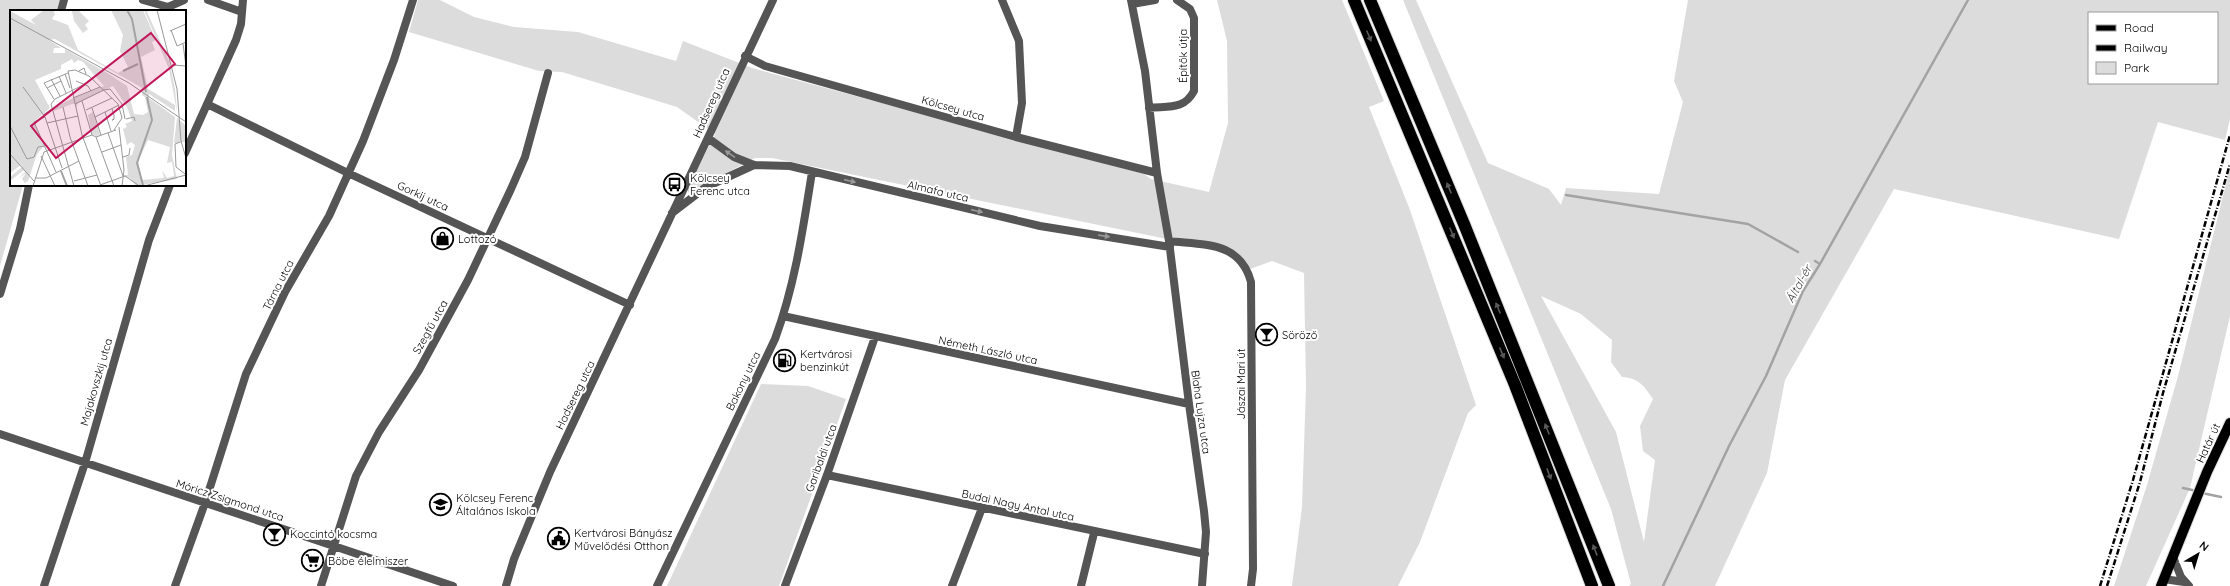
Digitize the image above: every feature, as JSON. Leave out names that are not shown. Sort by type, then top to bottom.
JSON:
[{"type":"highway","points":[[1354,0],[1515,385],[1592,586]]},
{"type":"highway","points":[[1370,0],[1470,238],[1609,586]]},
{"type":"main road","name":"Határ út","points":[[2165,584],[2173,557],[2207,472],[2230,423]]},
{"type":"street","points":[[62,10],[64,0]]},
{"type":"street","points":[[143,0],[168,7],[184,0]]},
{"type":"street","points":[[208,0],[242,12]]},
{"type":"street","points":[[186,151],[236,40],[243,0]]},
{"type":"street","name":"Tárna utca","points":[[175,586],[205,503],[246,374],[285,292],[329,216],[383,90],[413,0]]},
{"type":"street","name":"Hadsereg utca","points":[[506,586],[514,559],[550,472],[630,305],[670,215],[708,138],[745,56],[773,0]]},
{"type":"street","points":[[1002,0],[1020,41],[1022,103],[1016,137]]},
{"type":"street","points":[[1155,0],[1132,2],[1170,244]]},
{"type":"street","name":"Építők útja","points":[[1149,108],[1181,105],[1189,100],[1194,91],[1194,18],[1190,9],[1177,0]]},
{"type":"street","name":"Kölcsey utca","points":[[745,56],[765,66],[1016,137],[1158,173]]},
{"type":"street","name":"Szegfű utca","points":[[321,586],[356,476],[379,432],[419,370],[488,239],[525,157],[548,73]]},
{"type":"street","name":"Gorkij utca","points":[[207,104],[348,173],[630,305]]},
{"type":"street","name":"Almafa utca","points":[[708,138],[734,157],[754,165],[790,166],[1040,226],[1170,244]]},
{"type":"street","name":"Hadsereg utca","points":[[670,215],[706,187],[754,165]]},
{"type":"street","name":"Bakony utca","points":[[657,586],[775,339],[784,316],[800,250],[812,172]]},
{"type":"street","points":[[0,294],[20,229],[29,186]]},
{"type":"street","name":"Majakovszkij utca","points":[[44,586],[85,463],[149,240],[170,186]]},
{"type":"street","name":"Blaha Lujza utca","points":[[1170,244],[1188,404],[1204,511],[1205,554],[1202,586]]},
{"type":"street","name":"Jászai Mari út","points":[[1170,244],[1227,250],[1242,262],[1251,282],[1252,586]]},
{"type":"street","name":"Németh László utca","points":[[784,316],[1188,404]]},
{"type":"street","name":"Garibaldi utca","points":[[785,586],[827,475],[875,337]]},
{"type":"street","name":"Móricz Zsigmond utca","points":[[0,434],[453,586]]},
{"type":"street","name":"Budai Nagy Antal utca","points":[[827,475],[1205,554]]},
{"type":"street","points":[[952,586],[982,508]]},
{"type":"street","points":[[1081,586],[1094,532]]},
{"type":"street","points":[[2173,557],[2176,568],[2187,584]]},
{"type":"street","points":[[2165,584],[2187,584]]},
{"type":"green space","points":[[0,0],[64,0],[62,10],[10,10],[10,186],[23,186],[0,266]]},
{"type":"green space","points":[[418,0],[440,0],[474,17],[514,27],[578,32],[676,61],[683,41],[752,68],[1144,174],[1151,179],[1209,192],[1228,123],[1227,41],[1217,0],[1342,0],[1384,101],[1369,107],[1410,210],[1476,405],[1468,413],[1420,542],[1398,586],[1292,586],[1302,507],[1306,387],[1304,273],[1272,261],[1250,269],[1235,253],[772,158],[755,158],[689,193],[687,190],[715,134],[677,107],[562,72],[539,71],[409,32]]},
{"type":"green space","points":[[1403,0],[1416,0],[1488,163],[1549,189],[1561,205],[1566,188],[1659,194],[1683,102],[1674,81],[1688,0],[2230,0],[2230,119],[2225,140],[2158,122],[2119,239],[1894,189],[1785,380],[1767,473],[1715,586],[1629,586],[1631,584],[1611,509]],"holes":[[[1541,296],[1581,314],[1612,340],[1611,362],[1622,377],[1637,381],[1647,390],[1653,399],[1640,426],[1643,451],[1655,460],[1644,542],[1616,432]]]},
{"type":"green space","points":[[2230,168],[2230,316],[2190,488],[2146,586],[2114,586],[2147,485],[2178,376]]},
{"type":"green space","points":[[761,384],[808,386],[846,399],[779,586],[667,586]]},
{"type":"waterway","name":"Által-ér","points":[[1663,586],[1729,446],[1766,376],[1803,291],[1820,264],[1968,0]]},
{"type":"waterway","points":[[1566,195],[1748,224],[1798,252]]},
{"type":"waterway","name":"Által-ér","points":[[1815,261],[1820,264]]},
{"type":"waterway","points":[[2183,488],[2197,491]]},
{"type":"waterway","points":[[2202,493],[2221,497]]},
{"type":"railway","points":[[2100,586],[2133,480],[2230,135]]},
{"type":"railway","points":[[2107,586],[2140,482],[2163,393],[2230,164]]},
{"type":"place","name":"Kölcsey Ferenc utca","points":[[675,184]]},
{"type":"place","name":"Lottozó","points":[[443,239]]},
{"type":"place","name":"Söröző","points":[[1266,335]]},
{"type":"place","name":"Kertvárosi benzinkút","points":[[785,360]]},
{"type":"place","name":"Kölcsey Ferenc Általános Iskola","points":[[440,504]]},
{"type":"place","name":"Koccintó kocsma","points":[[274,534]]},
{"type":"place","name":"Kertvárosi Bányász Művelődési Otthon","points":[[558,539]]},
{"type":"place","name":"Böbe élelmiszer","points":[[312,561]]}]
